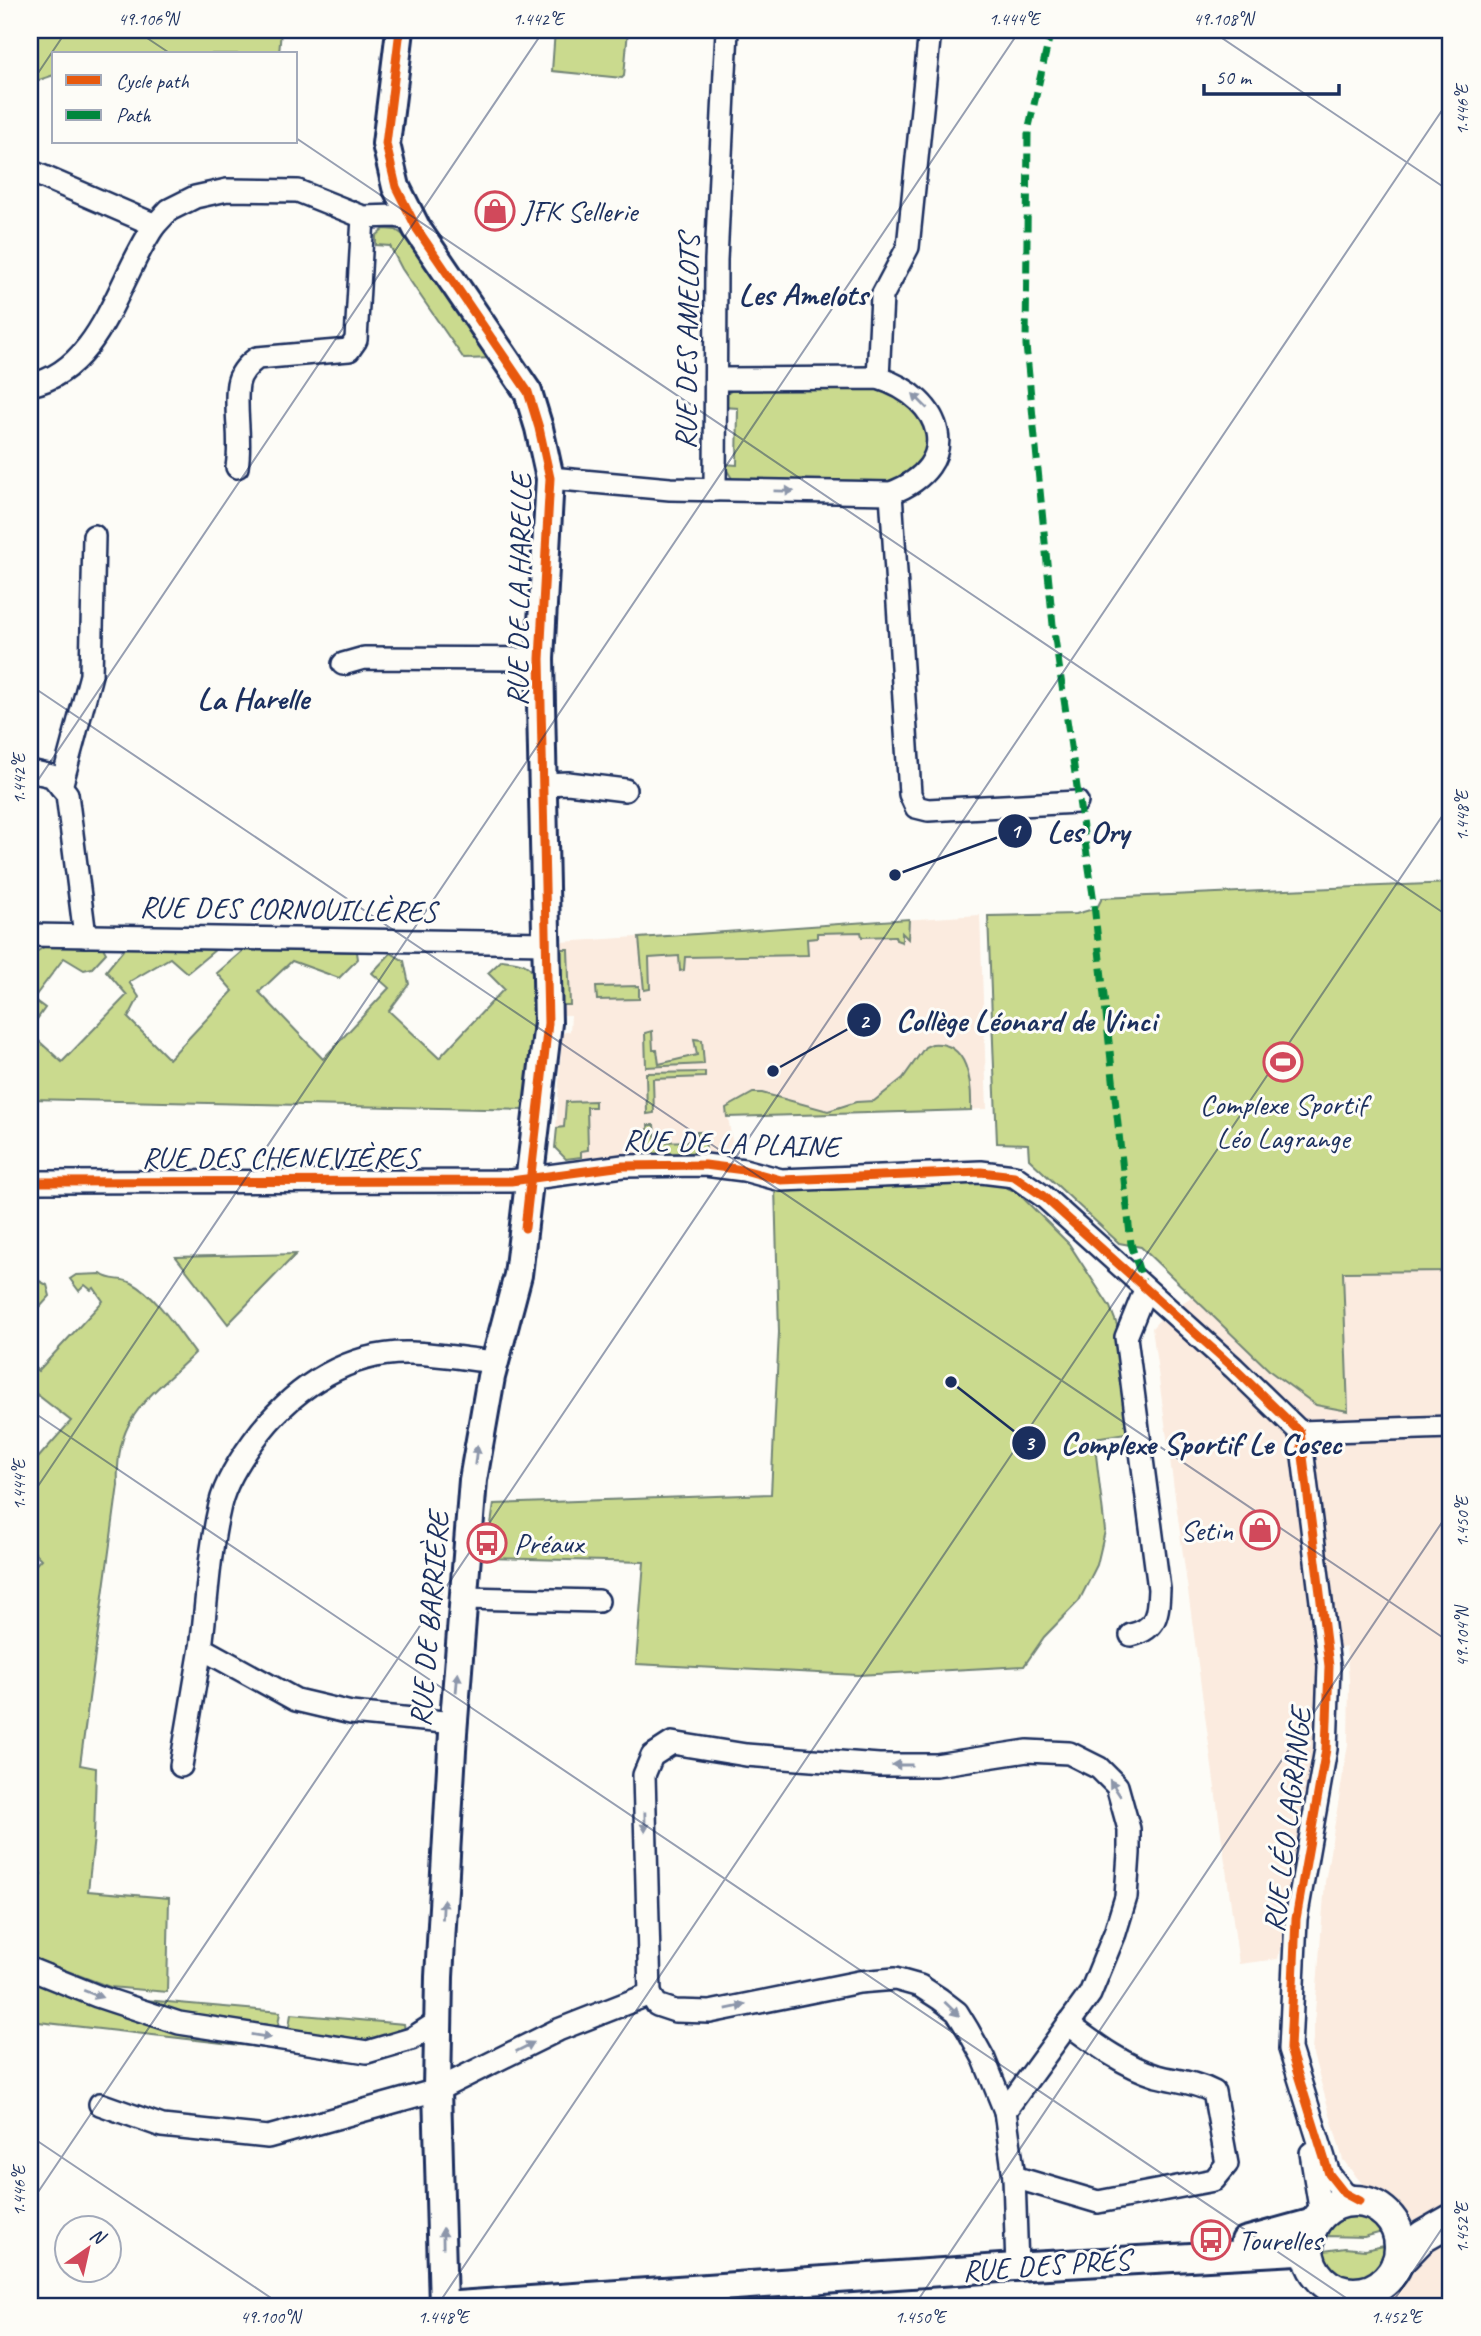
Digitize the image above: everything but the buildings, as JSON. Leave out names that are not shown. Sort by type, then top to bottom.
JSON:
[{"type":"main road","points":[[1451,2205],[1435,2208],[1403,2223],[1391,2219],[1377,2207],[1359,2201],[1341,2202],[1317,2218],[1308,2241],[1308,2256],[1319,2278],[1357,2298],[1386,2280],[1397,2263],[1423,2236],[1451,2220]]},
{"type":"main road","points":[[1391,2219],[1399,2237],[1397,2263]]},
{"type":"street","name":"RUE DE LA HARELLE","points":[[400,30],[386,144],[400,200],[527,392],[540,428],[550,478],[540,659],[545,943]]},
{"type":"street","name":"RUE DES AMELOTS","points":[[550,478],[670,489],[715,490],[716,260],[727,30]]},
{"type":"street","points":[[878,378],[882,296],[908,247],[930,30]]},
{"type":"street","points":[[30,171],[155,225]]},
{"type":"street","points":[[237,467],[241,444],[238,383],[246,367],[257,358],[349,350],[356,340],[368,217],[385,198],[393,175]]},
{"type":"street","points":[[30,385],[63,369],[86,348],[155,225],[169,210],[195,197],[227,190],[298,191],[368,217],[412,220]]},
{"type":"street","points":[[715,490],[891,493],[908,487],[925,472],[936,453],[937,436],[932,413],[918,397],[901,385],[878,378],[717,379]]},
{"type":"street","points":[[891,493],[910,794],[916,807],[928,810],[1077,802]]},
{"type":"street","points":[[61,787],[91,675],[94,536]]},
{"type":"street","points":[[343,664],[364,657],[540,659]]},
{"type":"street","points":[[30,771],[52,776],[66,794],[85,936]]},
{"type":"street","points":[[543,784],[568,783],[625,790]]},
{"type":"street","name":"RUE DES CORNOUILLÈRES","points":[[30,935],[545,943]]},
{"type":"street","name":"RUE DE BARRIÈRE","points":[[443,2306],[437,2090],[454,1723],[477,1447],[495,1362],[518,1275],[548,1023],[545,943]]},
{"type":"street","name":"RUE DE LA PLAINE","points":[[529,1176],[623,1166],[664,1166],[744,1170],[780,1180],[981,1172],[1014,1177],[1043,1196],[1145,1290]]},
{"type":"street","name":"RUE DES CHENEVIÈRES","points":[[30,1182],[512,1181],[529,1176]]},
{"type":"street","points":[[1131,1635],[1146,1631],[1157,1618],[1159,1589],[1126,1337],[1145,1290],[1234,1367],[1300,1432],[1451,1427]]},
{"type":"street","points":[[181,1766],[201,1648],[220,1505],[229,1481],[250,1445],[276,1413],[310,1383],[348,1362],[408,1353],[495,1362]]},
{"type":"street","name":"RUE LÉO LAGRANGE","points":[[1300,1432],[1329,1666],[1326,1749],[1296,1919],[1290,2049],[1329,2174],[1344,2193],[1359,2201]]},
{"type":"street","points":[[464,1598],[598,1601]]},
{"type":"street","points":[[201,1648],[296,1700],[351,1713],[454,1723]]},
{"type":"street","points":[[1005,2111],[1068,2024],[1102,1971],[1126,1897],[1129,1829],[1117,1786],[1099,1768],[1069,1753],[1027,1751],[936,1765],[879,1765],[746,1755],[672,1743],[652,1756],[644,1775],[650,1994],[657,2005],[675,2011],[710,2012],[859,1982],[895,1979],[920,1986],[957,2012],[984,2059],[1005,2111],[1014,2177],[1017,2267]]},
{"type":"street","points":[[30,1969],[97,1996],[179,2023],[367,2052],[411,2039],[439,2021]]},
{"type":"street","points":[[100,2104],[162,2126],[268,2137],[437,2090],[558,2030],[650,1994]]},
{"type":"street","points":[[1014,2177],[1098,2202],[1214,2180],[1227,2164],[1214,2092],[1200,2085],[1155,2075],[1113,2055],[1068,2024]]},
{"type":"street","name":"RUE LÉO LAGRANGE","points":[[1296,2072],[1317,2218]]},
{"type":"street","name":"RUE DES PRÉS","points":[[1146,2259],[1278,2234],[1317,2218]]},
{"type":"street","name":"RUE DES PRÉS","points":[[443,2306],[1146,2259],[1297,2251],[1308,2256]]},
{"type":"shaded area","points":[[980,915],[987,1109],[728,1117],[734,1152],[566,1159],[555,1148],[562,1033],[570,1031],[571,1015],[561,1015],[560,942]]},
{"type":"shaded area","points":[[1451,1271],[1451,2306],[1377,2306],[1378,2300],[1406,2258],[1408,2232],[1400,2210],[1368,2191],[1343,2160],[1312,2051],[1325,1882],[1348,1744],[1349,1680],[1346,1647],[1318,1649],[1321,1717],[1293,1889],[1278,1959],[1239,1964],[1152,1328],[1163,1316],[1194,1295],[1347,1411],[1343,1272]]},
{"type":"green space","points":[[30,30],[281,30],[279,52],[52,52],[52,76],[30,83]]},
{"type":"green space","points":[[555,30],[628,30],[624,76],[622,78],[552,71]]},
{"type":"green space","points":[[384,229],[396,230],[412,241],[494,358],[464,359],[402,269],[390,246],[376,245],[376,236]]},
{"type":"green space","points":[[736,387],[885,388],[925,410],[929,455],[902,483],[733,480],[723,464],[737,465],[738,408],[724,407],[727,394]]},
{"type":"green space","name":"Complexe Sportif Léo Lagrange","points":[[1451,883],[1451,1271],[1343,1272],[1348,1411],[1316,1405],[1271,1372],[1141,1247],[1119,1243],[1029,1159],[1028,1144],[997,1143],[988,916],[1076,914],[1097,908],[1102,898]]},
{"type":"green space","points":[[909,919],[908,939],[902,933],[902,942],[896,940],[895,936],[862,937],[861,932],[817,933],[817,938],[807,939],[808,955],[685,957],[684,970],[680,971],[679,956],[649,958],[650,989],[644,990],[639,938]]},
{"type":"green space","points":[[128,944],[208,946],[215,950],[187,973],[170,958],[129,982],[139,997],[128,1018],[169,1059],[233,991],[217,973],[246,948],[357,952],[358,959],[339,978],[292,961],[259,992],[323,1059],[389,988],[372,973],[391,953],[404,961],[409,984],[389,1011],[439,1058],[504,989],[488,973],[502,960],[523,964],[531,970],[536,980],[526,1110],[30,1099],[30,1033],[62,1062],[127,995],[106,971]]},
{"type":"green space","points":[[102,946],[106,953],[92,968],[84,970],[64,958],[33,999],[45,1008],[30,1029],[30,956],[44,947]]},
{"type":"green space","points":[[558,949],[568,949],[570,1005],[560,1005]]},
{"type":"green space","points":[[639,986],[639,999],[597,1000],[596,987]]},
{"type":"green space","points":[[652,1031],[653,1050],[657,1050],[659,1064],[697,1055],[694,1039],[702,1040],[704,1064],[646,1067],[645,1033]]},
{"type":"green space","points":[[932,1044],[944,1045],[960,1056],[969,1076],[971,1110],[727,1117],[726,1108],[753,1093],[762,1093],[828,1111],[856,1102],[874,1101],[903,1078],[925,1047]]},
{"type":"green space","points":[[705,1072],[705,1077],[653,1079],[654,1113],[647,1114],[646,1073]]},
{"type":"green space","points":[[595,1101],[595,1107],[587,1107],[588,1150],[581,1151],[581,1157],[566,1159],[555,1148],[557,1128],[564,1127],[566,1102]]},
{"type":"green space","points":[[648,1125],[654,1125],[656,1142],[696,1141],[696,1132],[705,1132],[706,1152],[649,1155]]},
{"type":"green space","points":[[993,1182],[1017,1192],[1069,1244],[1110,1307],[1117,1325],[1132,1432],[1094,1438],[1105,1531],[1097,1565],[1079,1601],[1044,1637],[1024,1666],[858,1675],[636,1664],[644,1562],[486,1558],[494,1504],[771,1494],[779,1332],[775,1187]]},
{"type":"green space","points":[[296,1254],[228,1324],[176,1257]]},
{"type":"green space","points":[[101,1274],[128,1281],[141,1289],[167,1315],[195,1353],[139,1409],[122,1441],[80,1765],[96,1768],[94,1837],[88,1891],[169,1898],[167,1992],[110,1987],[30,1957],[30,1886],[41,1874],[30,1860],[30,1571],[41,1559],[30,1548],[30,1467],[71,1421],[30,1389],[30,1364],[38,1371],[103,1301],[94,1288],[91,1290],[85,1285],[79,1291],[70,1279],[76,1275]]},
{"type":"green space","points":[[30,1276],[47,1285],[50,1296],[30,1318]]},
{"type":"green space","points":[[30,1978],[346,2056],[344,2061],[310,2053],[30,2021]]},
{"type":"green space","points":[[122,1998],[280,2012],[277,2032],[182,2018]]},
{"type":"green space","points":[[291,2014],[404,2024],[406,2036],[370,2045],[288,2033]]},
{"type":"green space","points":[[1353,2214],[1371,2219],[1382,2229],[1386,2241],[1385,2254],[1379,2266],[1369,2275],[1356,2278],[1340,2274],[1333,2269],[1323,2252],[1325,2241],[1324,2251],[1345,2248],[1365,2250],[1384,2246],[1382,2232],[1364,2237],[1326,2236],[1331,2224]]},
{"type":"marked path","points":[[1051,30],[1028,131],[1026,345],[1053,625],[1093,895],[1131,1244],[1143,1282]]},
{"type":"cycle path","points":[[400,30],[386,144],[396,187],[417,229],[528,392],[550,478],[540,659],[548,1023],[525,1228]]},
{"type":"cycle path","points":[[30,1182],[511,1181],[623,1166],[705,1165],[744,1170],[781,1180],[981,1172],[1014,1176],[1043,1196],[1234,1368],[1300,1432],[1329,1666],[1326,1749],[1296,1919],[1290,2049],[1329,2174],[1344,2193],[1359,2201]]},
{"type":"place","name":"JFK Sellerie","points":[[495,211]]},
{"type":"place","name":"Les Ory","points":[[895,875]]},
{"type":"place","name":"Complexe Sportif Léo Lagrange","points":[[1283,1062]]},
{"type":"place","name":"Collège Léonard de Vinci","points":[[773,1071]]},
{"type":"place","name":"Complexe Sportif Le Cosec","points":[[951,1382]]},
{"type":"place","name":"Setin","points":[[1260,1530]]},
{"type":"place","name":"Préaux","points":[[487,1543]]},
{"type":"place","name":"Tourelles","points":[[1211,2240]]},
{"type":"district","name":"Les Amelots","points":[[803,294]]},
{"type":"district","name":"La Harelle","points":[[253,698]]}]
